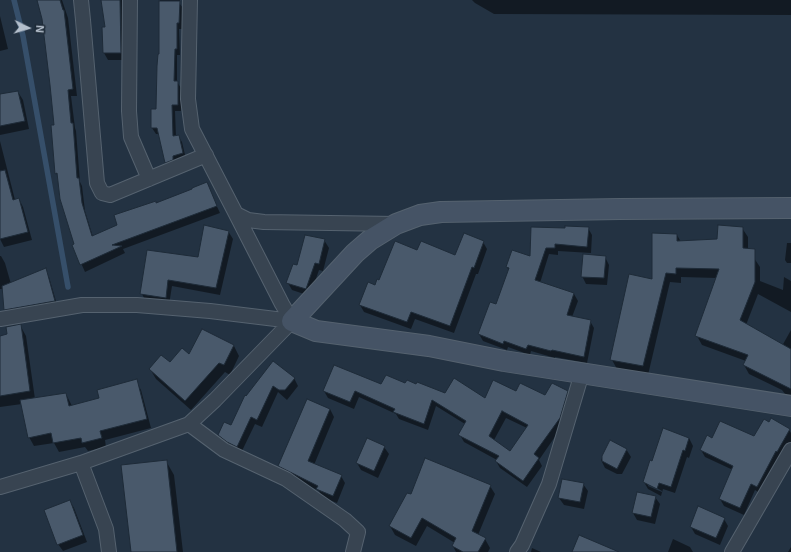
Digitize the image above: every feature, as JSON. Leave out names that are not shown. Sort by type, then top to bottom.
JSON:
[{"type":"street","points":[[80,0],[98,188],[102,193],[110,195],[206,155]]},
{"type":"street","points":[[130,0],[129,111],[131,137],[149,179]]},
{"type":"street","points":[[190,0],[188,99],[189,116],[192,129],[292,321]]},
{"type":"street","points":[[0,487],[81,463],[189,424],[215,400],[370,240],[396,224],[420,215],[442,212],[791,208]]},
{"type":"street","points":[[236,214],[248,220],[264,222],[396,224]]},
{"type":"street","points":[[0,319],[82,305],[137,305],[210,311],[292,321],[316,331],[429,346],[504,361],[791,406]]},
{"type":"street","points":[[517,552],[522,545],[549,484],[582,373]]},
{"type":"street","points":[[189,424],[224,450],[286,479],[345,520],[358,532],[353,552]]},
{"type":"street","points":[[732,552],[791,450]]},
{"type":"street","points":[[81,463],[106,529],[109,552]]},
{"type":"building","points":[[37,0],[60,0],[64,10],[73,89],[68,90],[71,123],[73,123],[77,178],[79,178],[82,203],[92,236],[117,225],[114,215],[156,201],[156,203],[207,182],[217,206],[112,245],[122,246],[80,265],[72,245],[74,244],[60,199],[57,173],[55,174],[51,125],[54,125],[50,85],[42,19]]},
{"type":"building","points":[[101,0],[120,0],[121,53],[103,53],[102,27],[105,27]]},
{"type":"building","points":[[159,1],[180,1],[179,23],[177,23],[177,49],[175,49],[174,81],[178,81],[178,105],[172,105],[173,136],[179,135],[183,153],[173,156],[173,160],[165,163],[157,128],[151,128],[151,109],[156,109],[157,66],[159,54]]},
{"type":"building","points":[[18,91],[25,121],[0,126],[0,94]]},
{"type":"building","points":[[5,170],[13,200],[19,198],[28,232],[0,239],[0,171]]},
{"type":"building","points":[[204,225],[229,231],[216,288],[168,280],[166,298],[140,294],[147,250],[198,257]]},
{"type":"building","points":[[718,225],[743,227],[743,248],[755,249],[755,282],[740,320],[791,349],[791,389],[743,365],[748,355],[695,336],[719,269],[676,268],[676,274],[666,273],[643,366],[610,360],[629,274],[652,279],[652,233],[677,234],[677,241],[717,239]]},
{"type":"building","points":[[565,226],[589,227],[587,247],[555,244],[555,248],[546,248],[535,280],[574,293],[567,315],[591,320],[584,357],[528,345],[526,349],[504,341],[503,344],[478,334],[490,302],[496,304],[509,268],[506,267],[512,250],[530,256],[531,227],[565,228]]},
{"type":"building","points":[[464,233],[484,241],[474,268],[472,267],[450,326],[411,312],[407,322],[359,305],[368,282],[375,285],[377,279],[379,280],[395,241],[417,250],[421,241],[455,255]]},
{"type":"building","points":[[305,235],[325,239],[319,264],[315,263],[306,289],[286,283],[293,264],[297,265]]},
{"type":"building","points":[[583,254],[606,256],[604,278],[581,277]]},
{"type":"building","points":[[46,268],[55,301],[4,310],[2,286]]},
{"type":"building","points":[[21,324],[30,391],[0,396],[0,336],[7,334],[6,327]]},
{"type":"building","points":[[202,329],[234,345],[224,365],[219,363],[185,401],[149,369],[161,355],[170,362],[182,348],[189,354]]},
{"type":"building","points":[[273,361],[295,378],[285,390],[279,390],[273,386],[257,420],[251,417],[237,447],[218,435],[224,422],[231,425],[245,395],[246,396]]},
{"type":"building","points":[[334,365],[381,384],[386,375],[405,383],[407,380],[416,384],[417,382],[445,393],[454,378],[485,398],[493,380],[516,391],[520,383],[545,395],[552,383],[568,391],[560,418],[534,454],[539,458],[523,481],[495,461],[499,456],[458,435],[466,421],[432,400],[424,424],[393,412],[395,409],[355,391],[350,402],[323,391]],"holes":[[[502,411],[528,425],[510,451],[489,436]]]},
{"type":"building","points":[[137,379],[147,419],[100,431],[102,438],[82,443],[81,438],[53,443],[51,433],[28,438],[20,400],[66,393],[69,406],[99,398],[97,390]]},
{"type":"building","points":[[307,399],[330,409],[308,461],[342,475],[333,496],[316,489],[318,486],[278,466]]},
{"type":"building","points":[[771,418],[790,429],[777,452],[776,451],[757,487],[751,484],[740,508],[719,499],[733,466],[700,450],[707,435],[712,438],[720,421],[754,436],[764,419],[769,422]]},
{"type":"building","points":[[663,428],[689,438],[685,451],[683,450],[671,487],[659,483],[657,489],[643,482]]},
{"type":"building","points":[[367,438],[385,446],[374,471],[356,463]]},
{"type":"building","points":[[610,440],[627,449],[617,469],[602,461],[602,456]]},
{"type":"building","points":[[425,458],[491,485],[472,531],[486,538],[478,552],[463,552],[452,546],[456,538],[422,518],[411,538],[389,526],[407,493],[411,494]]},
{"type":"building","points":[[167,460],[177,552],[131,552],[121,465]]},
{"type":"building","points":[[562,479],[584,483],[580,502],[558,498]]},
{"type":"building","points":[[637,492],[656,496],[651,517],[632,513]]},
{"type":"building","points":[[70,500],[83,535],[57,545],[44,510]]},
{"type":"building","points":[[698,506],[725,518],[716,538],[690,527]]},
{"type":"building","points":[[579,535],[619,552],[572,552]]},
{"type":"waterway","points":[[14,0],[23,36],[68,287]]}]
